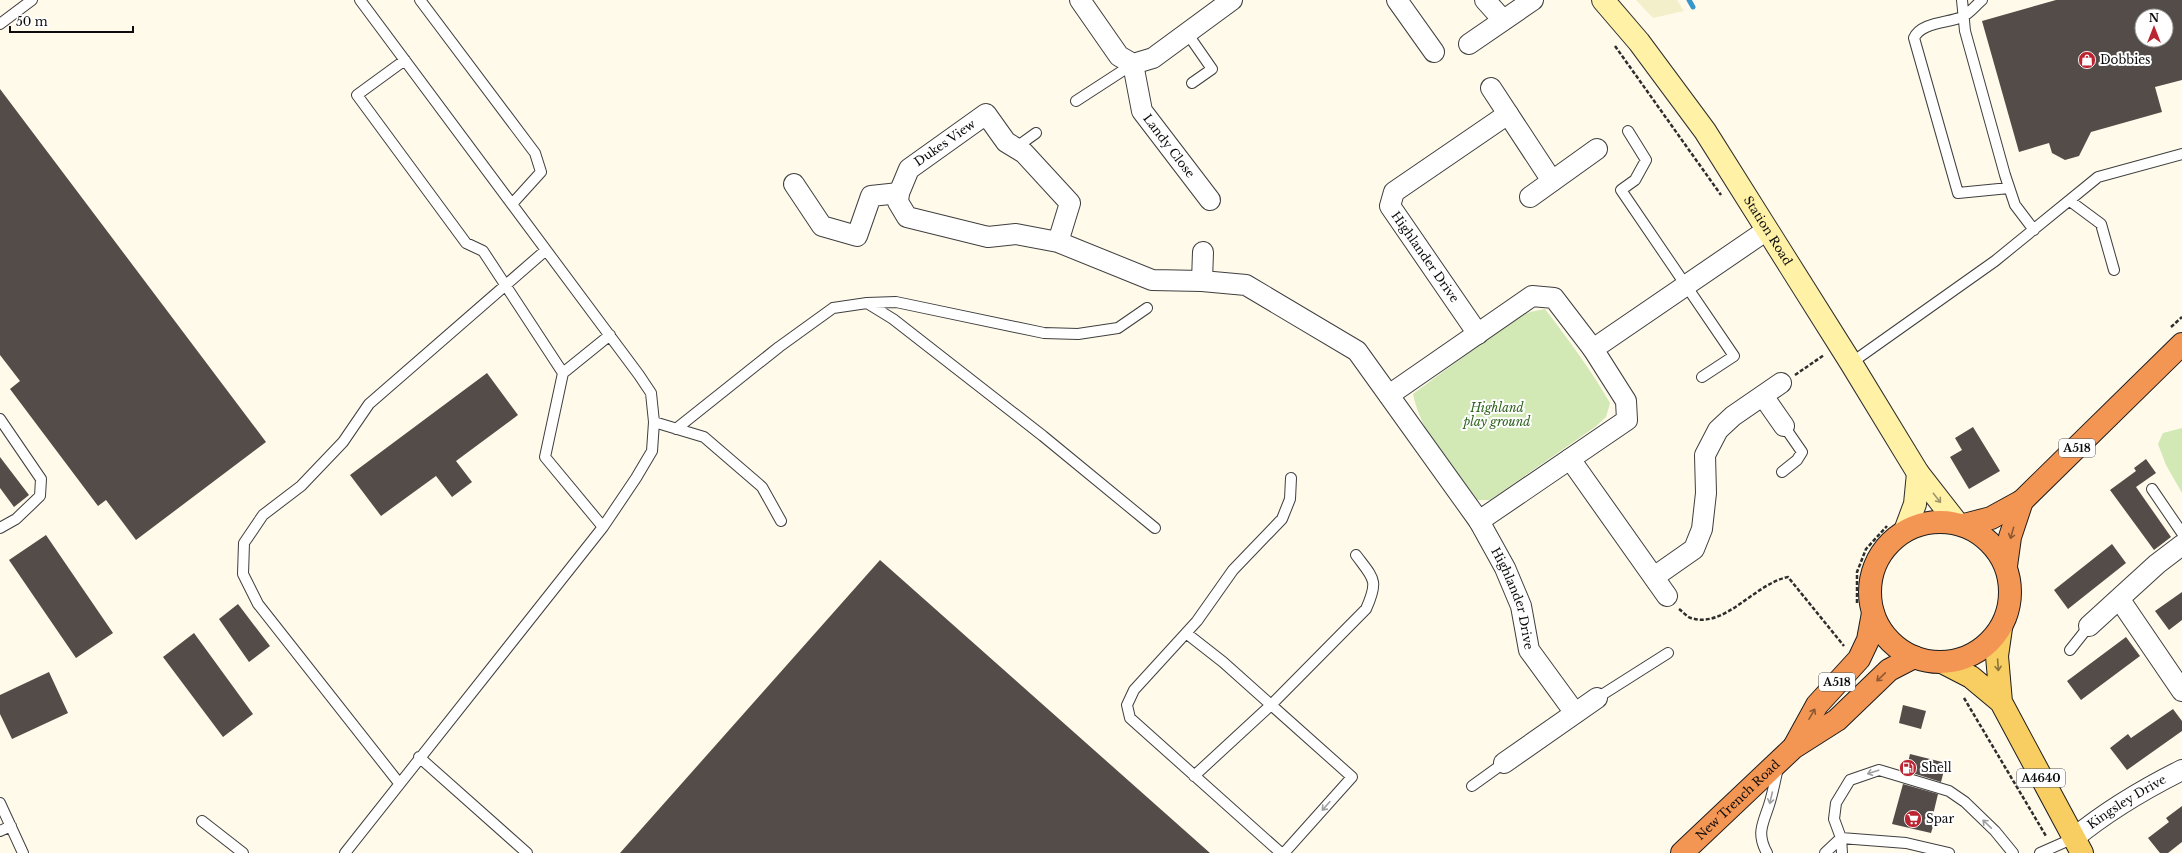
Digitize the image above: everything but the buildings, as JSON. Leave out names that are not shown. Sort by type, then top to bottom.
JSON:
[{"type":"highway","name":"A518","points":[[1961,524],[1991,518],[2022,501],[2174,339]]},
{"type":"highway","name":"A518","points":[[2006,566],[2010,537],[2022,501]]},
{"type":"highway","points":[[1939,521],[1961,524],[1982,535],[1996,548],[2006,566],[2011,587],[2009,608],[2001,628],[1986,646],[1965,658],[1942,662],[1914,657],[1896,647],[1865,610],[1872,576],[1878,558],[1890,542],[1898,526],[1939,521]]},
{"type":"highway","name":"New Trench Road","points":[[1786,754],[1817,705],[1859,659],[1868,640],[1865,610]]},
{"type":"highway","name":"New Trench Road","points":[[1682,853],[1786,754],[1837,720],[1889,670],[1914,657]]},
{"type":"main road","name":"A4640","points":[[2001,628],[1997,656],[2001,702]]},
{"type":"main road","name":"A4640","points":[[1942,662],[1971,677],[2001,702],[2078,846]]},
{"type":"street","points":[[1080,0],[1119,56],[1133,64],[1153,58],[1232,0]]},
{"type":"street","points":[[1397,0],[1434,52]]},
{"type":"street","points":[[1485,0],[1503,20]]},
{"type":"street","points":[[1470,44],[1533,0]]},
{"type":"street","name":"Station Road","points":[[1603,0],[1639,42],[1687,106],[1767,230],[1841,361],[1918,473],[1961,524]]},
{"type":"street","name":"Landy Close","points":[[1133,64],[1142,112],[1210,200]]},
{"type":"street","points":[[1492,88],[1552,181]]},
{"type":"street","name":"Dukes View","points":[[899,193],[909,169],[986,114],[1006,142],[1024,153],[1070,203],[1058,242]]},
{"type":"street","name":"Highlander Drive","points":[[1478,334],[1390,206],[1394,192],[1508,114]]},
{"type":"street","points":[[1530,197],[1597,149]]},
{"type":"street","points":[[794,184],[822,226],[857,236],[871,196],[899,193],[898,202],[907,217],[988,237],[1016,234],[1058,242],[1152,280],[1202,281],[1203,252]]},
{"type":"street","points":[[1592,349],[1767,230]]},
{"type":"street","name":"Highlander Drive","points":[[1202,281],[1246,285],[1357,351],[1479,521],[1505,568],[1522,606],[1530,650],[1575,714]]},
{"type":"street","points":[[1389,395],[1532,296],[1554,298],[1592,349],[1626,401],[1627,420],[1479,521]]},
{"type":"street","points":[[1654,577],[1694,549],[1702,530],[1705,455],[1718,430],[1733,416],[1781,383]]},
{"type":"street","points":[[1763,396],[1784,426]]},
{"type":"street","points":[[1570,459],[1667,596]]},
{"type":"street","points":[[1898,526],[1916,504],[1918,473]]},
{"type":"street","points":[[2089,626],[2120,600],[2157,564],[2181,544]]},
{"type":"street","points":[[2120,600],[2182,691]]},
{"type":"street","points":[[1504,763],[1597,698]]},
{"type":"street","name":"Kingsley Drive","points":[[2078,846],[2094,822],[2151,785],[2182,770]]},
{"type":"lane","points":[[0,24],[32,0]]},
{"type":"lane","points":[[345,853],[419,757],[603,527],[652,451],[654,422],[651,393],[610,335],[360,0]]},
{"type":"lane","points":[[420,0],[535,154],[541,172],[512,204]]},
{"type":"lane","points":[[1962,0],[1965,31],[2009,188],[2015,205],[2034,230]]},
{"type":"lane","points":[[1982,0],[1964,16],[1924,28],[1916,34],[1914,38],[1958,193],[2009,188]]},
{"type":"lane","points":[[1187,33],[1212,69],[1192,83]]},
{"type":"lane","points":[[405,60],[356,95],[466,243],[483,251],[563,373]]},
{"type":"lane","points":[[1076,101],[1133,64]]},
{"type":"lane","points":[[1628,131],[1646,160],[1635,180],[1621,190],[1734,356],[1702,377]]},
{"type":"lane","points":[[1015,148],[1036,133]]},
{"type":"lane","points":[[1841,361],[1995,261],[2098,177],[2182,154]]},
{"type":"lane","points":[[2070,201],[2101,224],[2114,270]]},
{"type":"lane","points":[[399,783],[258,604],[243,574],[244,543],[263,515],[301,486],[343,442],[369,404],[546,250]]},
{"type":"lane","points":[[676,429],[779,347],[833,308],[866,303],[896,302],[1044,333],[1078,334],[1118,328],[1147,308]]},
{"type":"lane","points":[[866,303],[900,324],[1043,436],[1155,528]]},
{"type":"lane","points":[[603,527],[545,458],[563,373],[610,335]]},
{"type":"lane","points":[[0,419],[41,479],[40,496],[16,519],[0,528]]},
{"type":"lane","points":[[654,422],[704,437],[762,487],[781,522]]},
{"type":"lane","points":[[1782,472],[1797,460],[1802,452],[1784,426]]},
{"type":"lane","points":[[1186,633],[1223,662],[1352,777],[1282,853],[1130,718],[1127,705],[1134,690],[1186,633],[1197,621],[1233,570],[1282,519],[1290,499],[1291,478]]},
{"type":"lane","points":[[2152,489],[2181,544]]},
{"type":"lane","points":[[1194,776],[1271,705],[1366,609],[1374,591],[1372,576],[1356,555]]},
{"type":"lane","points":[[2070,650],[2089,626]]},
{"type":"lane","points":[[1597,698],[1668,653]]},
{"type":"lane","points":[[1767,853],[1762,844],[1762,823],[1786,754]]},
{"type":"lane","points":[[419,757],[527,853]]},
{"type":"lane","points":[[1472,786],[1504,763]]},
{"type":"lane","points":[[1842,853],[1841,838],[1834,820],[1836,803],[1850,780],[1879,770],[1950,791],[1965,802],[1995,831],[2013,853]]},
{"type":"lane","points":[[0,804],[23,853]]},
{"type":"lane","points":[[202,821],[243,853]]},
{"type":"lane","points":[[0,831],[10,826]]},
{"type":"lane","points":[[1825,853],[1841,838],[1906,843],[1949,853]]},
{"type":"lane","points":[[2040,853],[2078,846]]},
{"type":"path","points":[[1614,44],[1725,201]]},
{"type":"path","points":[[2174,339],[2182,317]]},
{"type":"path","points":[[1781,383],[1826,353],[1841,361]]},
{"type":"path","points":[[1865,610],[1857,572],[1866,549],[1898,526]]},
{"type":"path","points":[[1667,596],[1690,618],[1709,620],[1727,612],[1774,580],[1788,577],[1849,652]]},
{"type":"path","points":[[1961,692],[2045,832]]},
{"type":"shaded area","points":[[1636,0],[1677,0],[1684,11],[1653,18]]},
{"type":"green space","name":"Highland play ground","points":[[1545,309],[1579,355],[1610,403],[1606,417],[1595,427],[1490,500],[1477,500],[1457,477],[1438,450],[1422,422],[1413,394],[1513,320],[1530,312]]},
{"type":"green space","points":[[2182,428],[2182,493],[2166,465],[2158,444],[2163,433]]},
{"type":"waterway","points":[[1689,0],[1693,7]]},
{"type":"place","name":"Dobbies","points":[[2087,60]]},
{"type":"place","name":"Shell","points":[[1908,768]]},
{"type":"place","name":"Spar","points":[[1913,819]]}]
